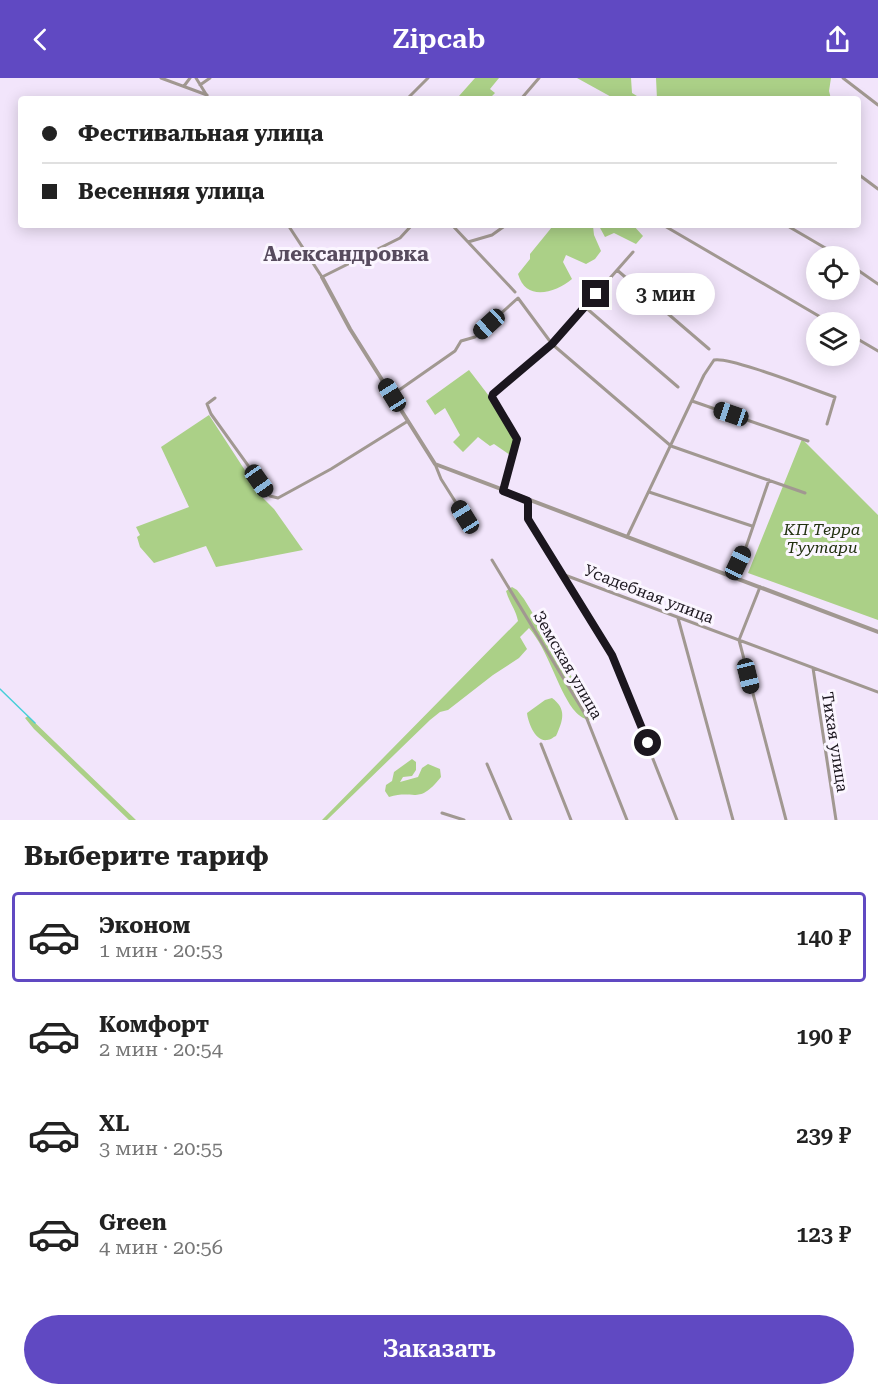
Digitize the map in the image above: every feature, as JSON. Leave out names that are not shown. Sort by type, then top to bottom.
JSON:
[{"type":"street","points":[[161,78],[206,96]]},
{"type":"street","points":[[184,87],[190,78]]},
{"type":"street","points":[[196,78],[207,96]]},
{"type":"street","points":[[200,85],[210,78]]},
{"type":"street","points":[[410,96],[428,78]]},
{"type":"street","points":[[523,96],[539,78]]},
{"type":"street","points":[[843,78],[878,105]]},
{"type":"street","points":[[861,176],[878,189]]},
{"type":"street","points":[[290,228],[322,277],[350,329],[435,464],[441,479],[465,517]]},
{"type":"street","points":[[322,277],[400,238],[409,228]]},
{"type":"street","points":[[455,228],[515,292]]},
{"type":"street","points":[[468,242],[492,236],[502,228]]},
{"type":"street","points":[[668,228],[811,312]]},
{"type":"street","points":[[791,228],[822,246]]},
{"type":"street","points":[[503,491],[517,439],[492,397],[493,394],[552,344],[633,252]]},
{"type":"street","points":[[617,270],[709,349]]},
{"type":"street","points":[[860,272],[878,284]]},
{"type":"street","points":[[392,395],[455,351],[461,341],[475,337],[518,298],[552,344],[671,446],[805,493]]},
{"type":"street","points":[[585,307],[678,387]]},
{"type":"street","points":[[860,340],[878,351]]},
{"type":"street","points":[[627,537],[714,360],[720,359],[835,397],[827,424]]},
{"type":"street","points":[[215,398],[207,404],[211,414],[270,496],[278,498],[331,469],[408,421]]},
{"type":"street","points":[[692,401],[808,441]]},
{"type":"street","points":[[435,464],[878,632]]},
{"type":"street","points":[[732,576],[745,550],[769,480]]},
{"type":"street","points":[[649,492],[753,526]]},
{"type":"street","name":"Усадебная улица","points":[[528,501],[528,519],[562,574],[878,692]]},
{"type":"street","name":"Земская улица","points":[[492,560],[585,714],[627,820]]},
{"type":"street","points":[[562,574],[612,655],[677,820]]},
{"type":"street","points":[[760,587],[739,640],[786,820]]},
{"type":"street","points":[[678,618],[733,820]]},
{"type":"street","name":"Тихая улица","points":[[813,668],[836,820]]},
{"type":"street","points":[[541,744],[571,820]]},
{"type":"street","points":[[487,765],[511,820]]},
{"type":"street","points":[[442,813],[464,820]]},
{"type":"green space","points":[[475,78],[499,78],[490,89],[495,93],[492,96],[459,96]]},
{"type":"green space","points":[[577,78],[631,78],[632,93],[637,96],[610,96]]},
{"type":"green space","points":[[656,78],[831,78],[830,96],[657,96]]},
{"type":"green space","points":[[551,228],[593,228],[601,251],[595,259],[586,264],[566,255],[563,262],[572,279],[558,288],[542,292],[527,289],[518,274],[530,259],[530,254]]},
{"type":"green space","points":[[600,228],[636,228],[643,236],[636,244],[614,233],[605,237]]},
{"type":"green space","points":[[469,370],[512,431],[514,442],[510,455],[494,444],[490,446],[478,437],[463,452],[453,442],[460,435],[445,408],[435,415],[426,401]]},
{"type":"green space","points":[[209,415],[263,498],[274,509],[303,550],[216,567],[206,546],[154,563],[140,547],[137,537],[140,535],[136,527],[189,507],[161,447]]},
{"type":"green space","name":"КП Терра Туутари","points":[[802,439],[878,515],[878,620],[748,573]]},
{"type":"green space","points":[[512,587],[524,599],[581,692],[593,717],[589,720],[585,719],[573,709],[542,647],[529,628],[520,637],[527,649],[519,658],[448,710],[440,712],[430,720],[327,820],[322,820],[518,621],[506,591]]},
{"type":"green space","points":[[552,698],[560,706],[562,720],[556,736],[550,740],[543,740],[533,731],[527,713],[545,700]]},
{"type":"green space","points":[[28,716],[136,820],[129,820],[34,729],[25,718]]},
{"type":"green space","points":[[412,759],[416,762],[416,770],[412,776],[403,777],[400,782],[418,777],[422,768],[428,764],[440,769],[441,777],[421,794],[389,797],[385,791],[386,785],[392,781],[394,772]]},
{"type":"waterway","points":[[0,689],[35,723]]},
{"type":"district","name":"Александровка","points":[[346,254]]},
{"type":"route","points":[[596,294],[552,344],[494,392],[492,397],[517,439],[503,491],[528,501],[528,519],[612,655],[648,743]]}]
